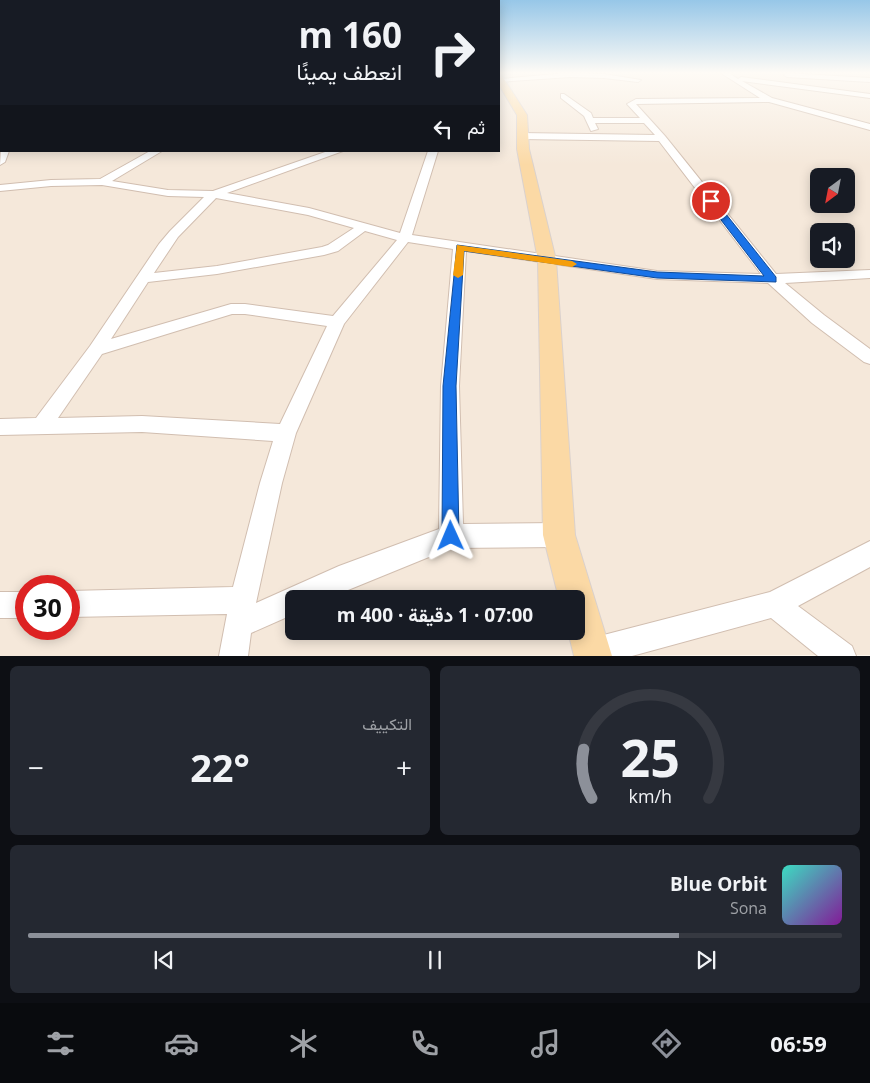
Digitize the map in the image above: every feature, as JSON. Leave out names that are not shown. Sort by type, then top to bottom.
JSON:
[{"type":"main road","points":[[515,104],[522,115],[523,127],[521,136],[531,194],[547,260],[555,486],[559,535],[593,654]]},
{"type":"street","points":[[574,104],[583,110],[591,120],[598,138]]},
{"type":"street","points":[[632,104],[662,138],[772,279],[818,319],[870,358]]},
{"type":"street","points":[[782,104],[870,127]]},
{"type":"street","points":[[825,115],[861,116]]},
{"type":"street","points":[[591,120],[646,121]]},
{"type":"street","points":[[521,136],[662,138]]},
{"type":"street","points":[[102,182],[155,152]]},
{"type":"street","points":[[41,426],[96,350],[174,234],[214,194],[335,152]]},
{"type":"street","points":[[233,656],[241,612],[271,483],[286,433],[337,322],[405,238],[433,152]]},
{"type":"street","points":[[0,188],[51,183],[102,182],[168,193],[214,194],[309,212],[405,238],[547,260],[683,278],[772,279],[870,274]]},
{"type":"street","points":[[145,278],[217,270],[324,251],[333,248],[364,227]]},
{"type":"street","points":[[451,536],[450,386],[460,247]]},
{"type":"street","points":[[96,350],[231,310],[245,309],[337,322]]},
{"type":"street","points":[[0,427],[142,424],[286,433]]},
{"type":"street","points":[[315,590],[451,536],[559,535]]},
{"type":"street","points":[[593,654],[774,604],[870,553]]},
{"type":"street","points":[[80,605],[241,612],[285,601]]},
{"type":"street","points":[[774,604],[842,656]]},
{"type":"street","points":[[0,606],[15,605]]},
{"type":"shaded area","points":[[500,104],[870,104],[870,655],[0,656],[0,152],[500,152]]},
{"type":"slow traffic","points":[[458,275],[460,247],[572,264]]},
{"type":"route","points":[[451,536],[450,386],[460,247],[683,278],[772,279],[711,201]]}]
